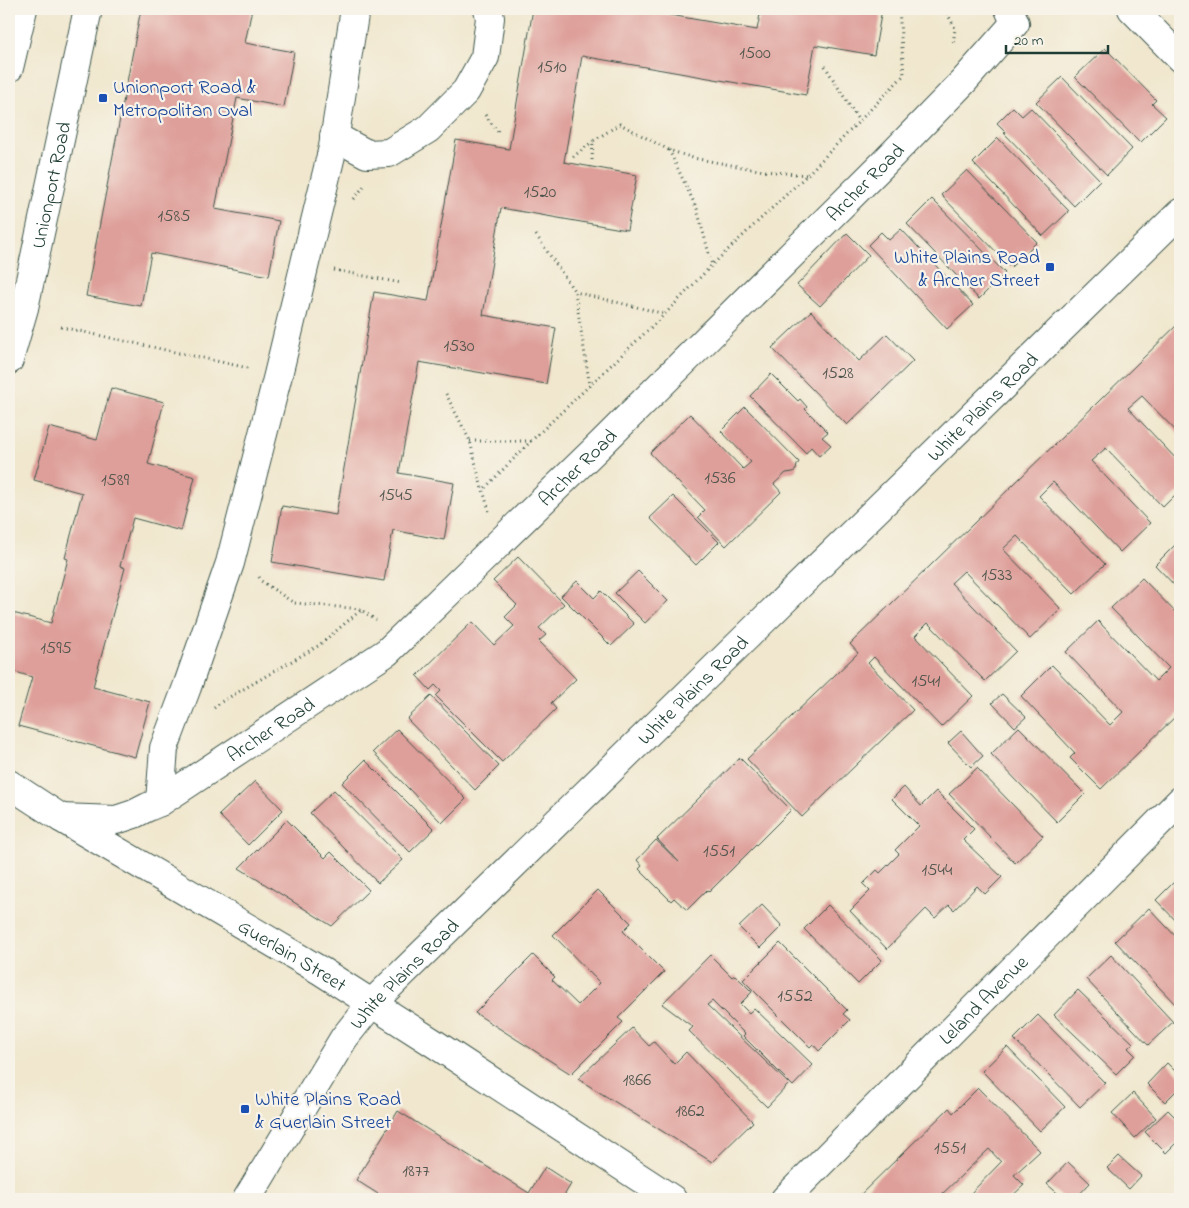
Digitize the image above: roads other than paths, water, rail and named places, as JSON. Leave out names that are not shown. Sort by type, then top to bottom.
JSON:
[{"type":"street","points":[[9,68],[23,9]]},
{"type":"street","name":"Unionport Road","points":[[9,360],[24,308],[85,9]]},
{"type":"street","points":[[160,802],[164,748],[190,681],[230,563],[278,375],[334,136],[355,9]]},
{"type":"street","points":[[334,136],[367,154],[389,153],[428,128],[466,91],[485,57],[490,18],[488,9]]},
{"type":"street","name":"Archer Road","points":[[61,818],[116,820],[160,802],[387,652],[608,437],[957,88],[1015,24],[1008,9]]},
{"type":"street","points":[[1132,9],[1180,58]]},
{"type":"street","name":"White Plains Road","points":[[247,1199],[344,1038],[371,1004],[1180,213]]},
{"type":"street","name":"Guerlain Street","points":[[10,787],[321,971],[672,1199]]},
{"type":"street","name":"Leland Avenue","points":[[785,1199],[1180,801]]},
{"type":"place","name":"Unionport Road & Metropolitan Oval","points":[[103,98]]},
{"type":"place","name":"White Plains Road & Archer Street","points":[[1050,267]]},
{"type":"place","name":"White Plains Road & Guerlain Street","points":[[245,1109]]}]
